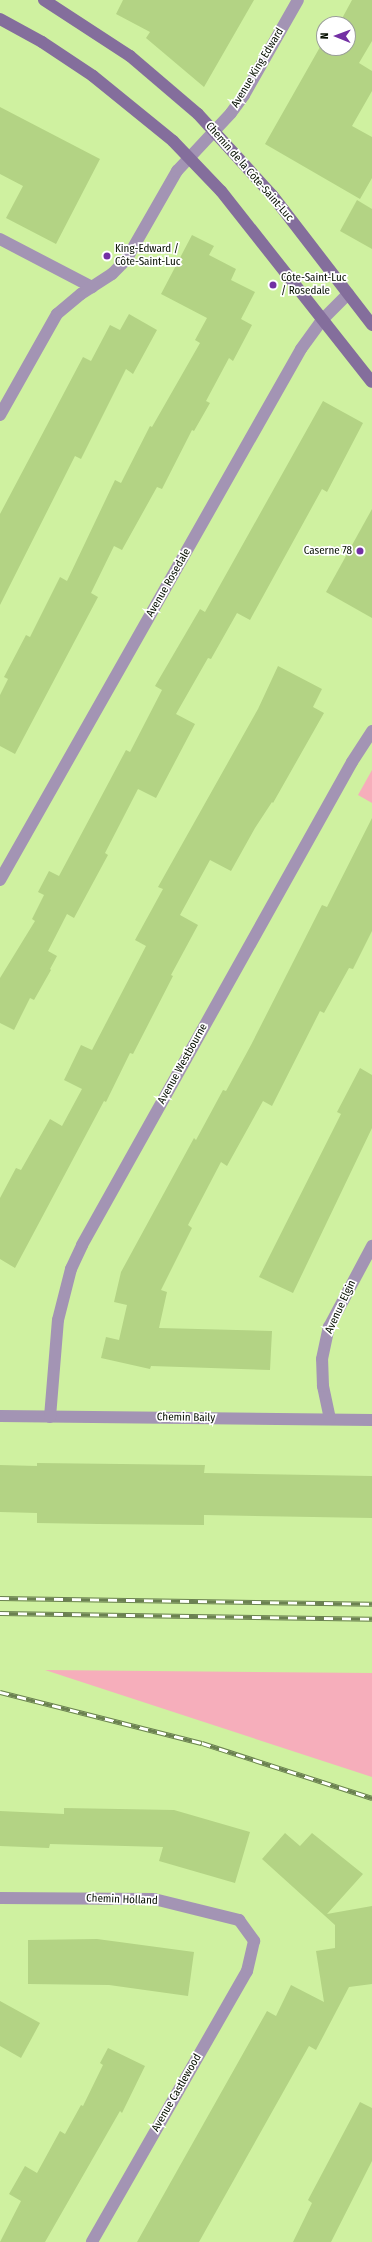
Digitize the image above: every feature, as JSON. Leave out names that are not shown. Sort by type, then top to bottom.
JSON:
[{"type":"main road","name":"Chemin de la Côte-Saint-Luc","points":[[44,0],[130,56],[181,98],[215,131],[272,196],[372,325]]},
{"type":"main road","points":[[0,19],[42,42],[93,76],[146,118],[189,157],[221,191],[372,382]]},
{"type":"street","name":"Avenue King Edward","points":[[0,415],[58,314],[92,287],[112,274],[126,260],[169,183],[189,157],[215,131],[244,95],[298,0]]},
{"type":"street","points":[[0,239],[92,287]]},
{"type":"street","name":"Avenue Rosedale","points":[[0,880],[297,356],[322,320],[348,294]]},
{"type":"street","name":"Avenue Westbourne","points":[[50,1417],[58,1320],[71,1270],[82,1245],[348,769],[372,731]]},
{"type":"street","name":"Avenue Elgin","points":[[330,1419],[323,1386],[322,1359],[329,1327],[372,1246]]},
{"type":"street","name":"Chemin Baily","points":[[0,1416],[372,1420]]},
{"type":"street","name":"Chemin Holland","points":[[0,1898],[154,1899],[239,1920],[254,1941]]},
{"type":"street","name":"Avenue Castlewood","points":[[92,2242],[247,1971],[254,1941]]},
{"type":"shaded area","points":[[372,770],[372,803],[358,795]]},
{"type":"shaded area","points":[[45,1670],[372,1673],[372,1777]]},
{"type":"building","points":[[123,0],[254,0],[204,87],[146,38],[150,32],[116,14]]},
{"type":"building","points":[[352,0],[372,0],[372,41],[359,63],[372,71],[372,91],[352,126],[372,137],[372,178],[360,199],[265,144],[316,54],[316,56],[356,56],[356,16],[343,16]]},
{"type":"building","points":[[0,107],[100,159],[56,244],[6,218],[23,186],[0,174]]},
{"type":"building","points":[[357,200],[372,209],[372,249],[340,231]]},
{"type":"building","points":[[192,235],[214,246],[209,255],[236,269],[231,280],[255,292],[241,319],[252,325],[233,361],[229,358],[206,401],[210,403],[194,431],[192,430],[162,489],[157,487],[122,550],[114,546],[91,593],[98,597],[15,754],[0,746],[0,695],[8,679],[4,677],[26,635],[30,637],[60,577],[67,581],[115,480],[121,483],[150,426],[152,427],[200,343],[195,340],[207,318],[161,294]]},
{"type":"building","points":[[129,314],[157,330],[133,374],[126,369],[81,459],[75,456],[0,605],[0,514],[83,357],[91,361],[110,325],[120,330]]},
{"type":"building","points":[[323,401],[363,423],[327,492],[322,489],[250,620],[237,613],[211,659],[208,658],[176,714],[195,724],[156,798],[138,789],[105,853],[108,855],[74,918],[67,914],[48,951],[57,956],[34,1000],[30,998],[14,1030],[0,1023],[0,978],[35,921],[32,919],[44,895],[38,892],[49,871],[59,876],[126,750],[130,752],[162,690],[155,686],[200,609],[205,612]]},
{"type":"building","name":"Caserne 78","points":[[372,509],[372,618],[326,592]]},
{"type":"building","points":[[278,666],[322,689],[313,707],[324,713],[273,803],[272,802],[255,828],[231,871],[210,860],[180,915],[198,925],[171,975],[173,976],[133,1054],[130,1053],[106,1102],[104,1101],[15,1268],[0,1259],[0,1198],[16,1168],[21,1170],[50,1119],[62,1126],[82,1089],[64,1080],[81,1045],[92,1050],[146,946],[135,940],[163,889],[158,887],[258,709]]},
{"type":"building","points":[[372,818],[372,931],[353,969],[349,968],[324,1013],[320,1011],[272,1106],[263,1101],[227,1166],[221,1162],[188,1225],[192,1228],[161,1290],[167,1292],[159,1328],[272,1331],[270,1370],[151,1366],[150,1369],[101,1358],[106,1337],[119,1340],[127,1305],[114,1302],[121,1272],[194,1138],[196,1140],[223,1090],[226,1091],[322,905],[327,907]]},
{"type":"building","points":[[360,1068],[372,1075],[372,1128],[293,1293],[259,1277],[341,1114],[337,1112]]},
{"type":"building","points":[[37,1463],[205,1465],[204,1473],[372,1476],[372,1518],[204,1515],[204,1525],[98,1524],[37,1523],[37,1513],[0,1512],[0,1465],[37,1466]]},
{"type":"building","points":[[64,1808],[174,1810],[250,1832],[235,1883],[159,1861],[163,1847],[50,1844],[49,1848],[0,1846],[0,1811],[64,1814]]},
{"type":"building","points":[[285,1833],[300,1846],[312,1833],[363,1874],[327,1914],[372,1906],[372,1984],[349,1987],[316,2050],[309,2046],[199,2242],[137,2242],[267,2011],[276,2016],[291,1985],[324,2002],[316,1951],[335,1948],[335,1925],[262,1859]]},
{"type":"building","points":[[97,1939],[194,1952],[188,1996],[109,1985],[28,1984],[28,1940]]},
{"type":"building","points":[[0,2001],[40,2023],[21,2058],[0,2046]]},
{"type":"building","points":[[108,2048],[145,2066],[122,2113],[120,2111],[45,2242],[0,2242],[21,2201],[9,2194],[25,2166],[37,2173],[60,2131],[65,2134],[81,2105],[83,2106],[103,2065],[100,2063]]},
{"type":"building","points":[[360,2102],[372,2108],[372,2161],[331,2242],[293,2242],[312,2203],[308,2200]]},
{"type":"railway","points":[[0,1598],[372,1604]]},
{"type":"railway","points":[[0,1613],[372,1619]]},
{"type":"railway","points":[[0,1692],[202,1743],[372,1798]]},
{"type":"place","name":"King-Edward / Côte-Saint-Luc","points":[[107,256]]},
{"type":"place","name":"Côte-Saint-Luc / Rosedale","points":[[273,285]]},
{"type":"place","name":"Caserne 78","points":[[360,551]]}]
